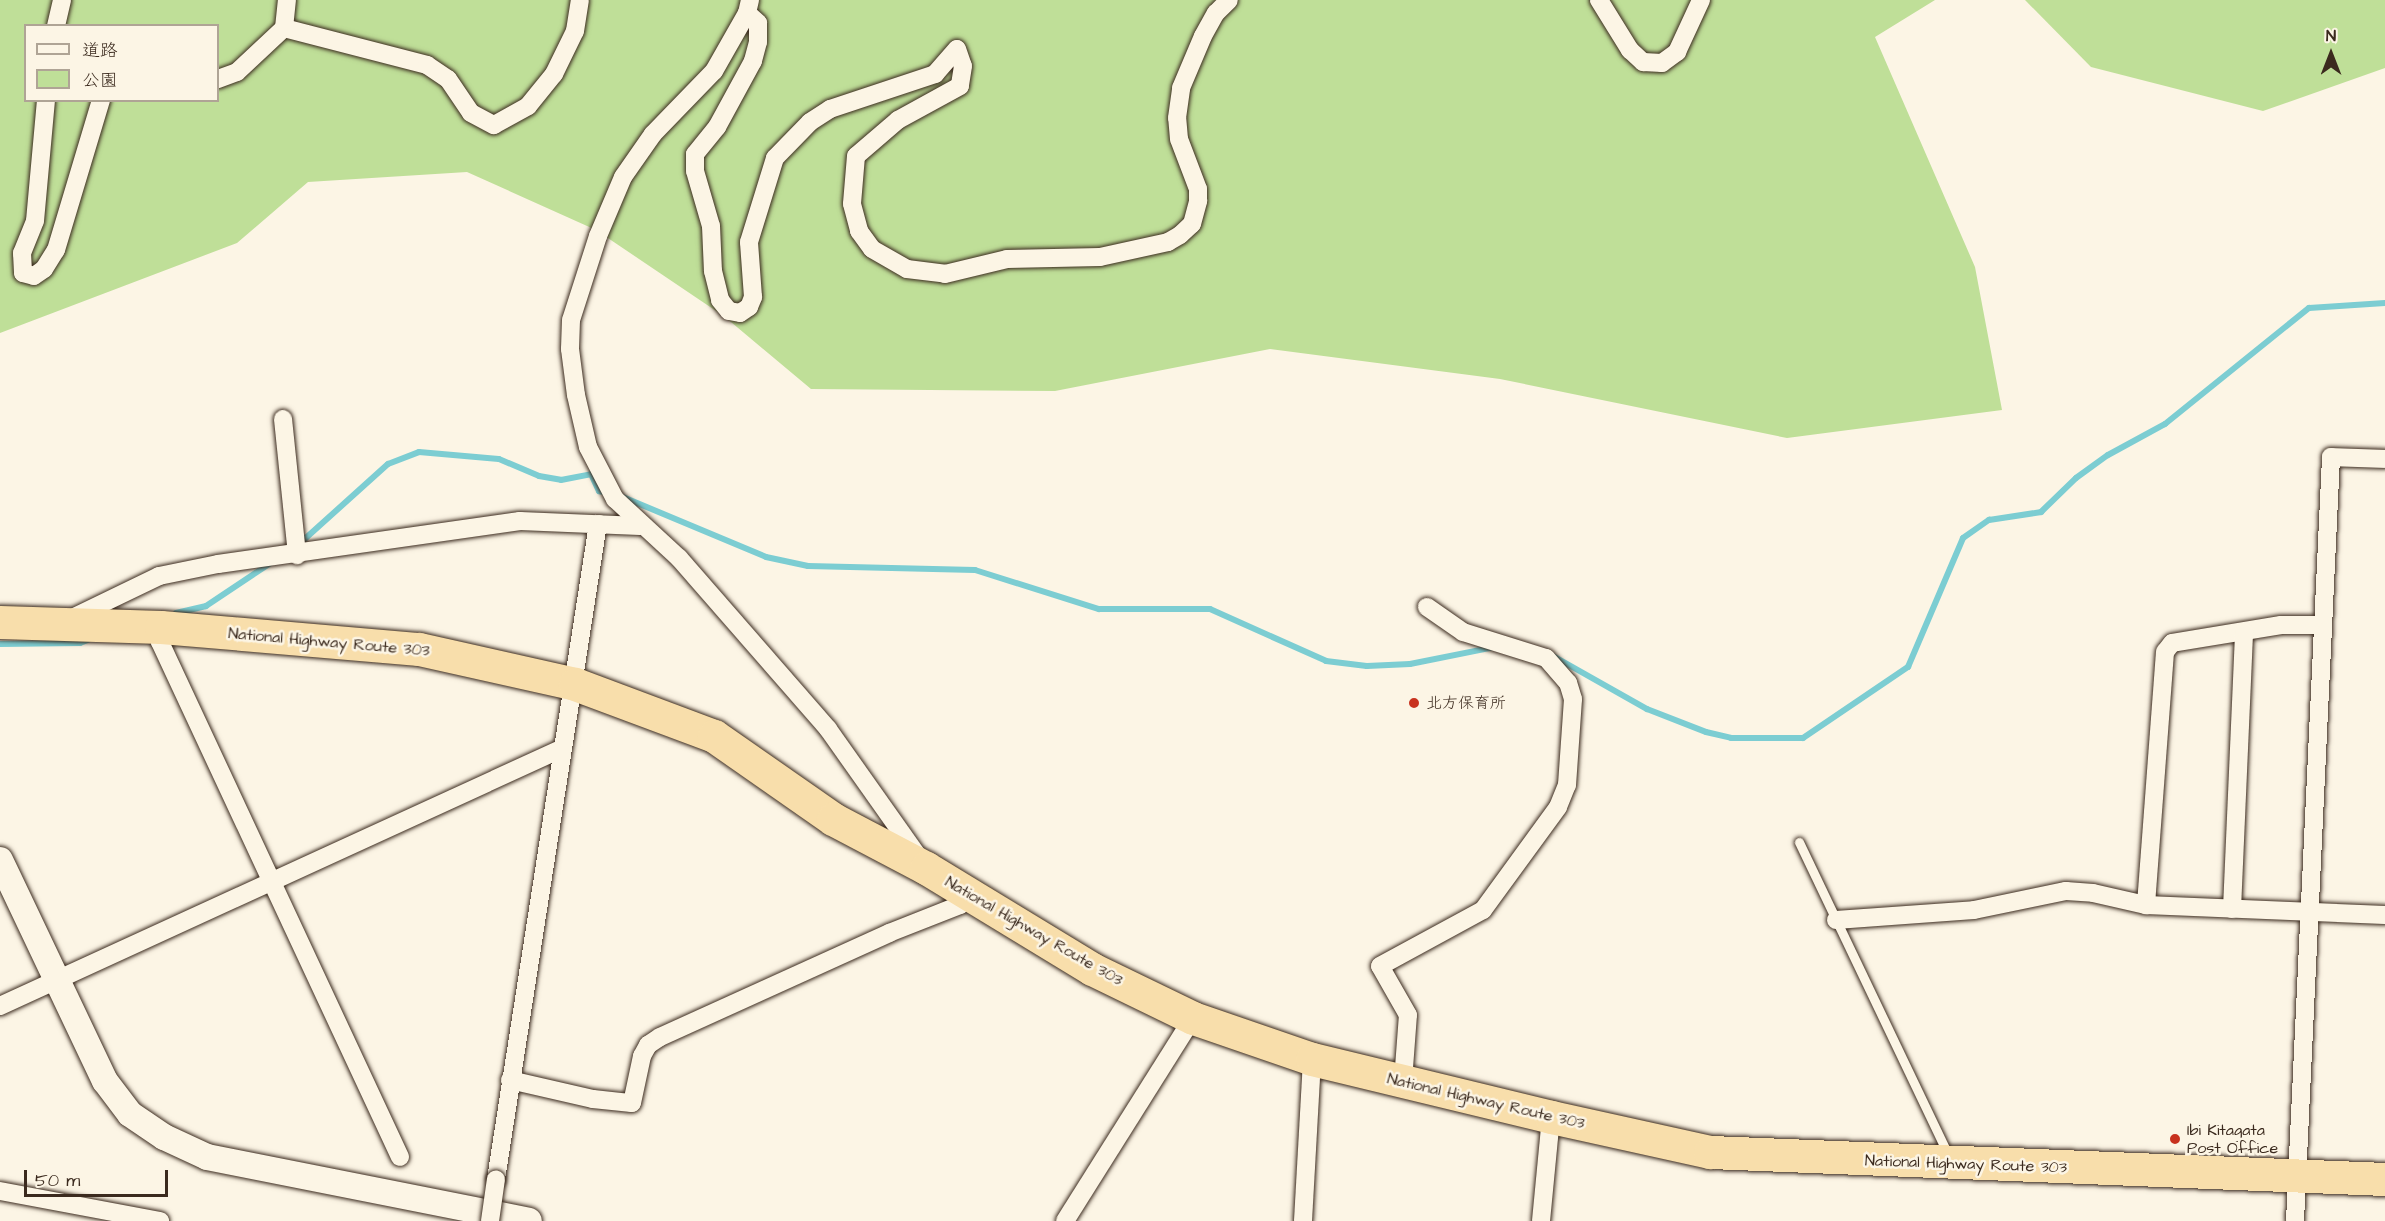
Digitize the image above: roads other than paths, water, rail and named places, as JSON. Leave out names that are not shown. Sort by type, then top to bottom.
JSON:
[{"type":"highway","name":"National Highway Route 303","points":[[0,622],[161,627],[419,649],[575,684],[714,736],[833,819],[926,868],[1092,969],[1194,1018],[1312,1059],[1551,1117],[1710,1152],[1953,1165],[2385,1179]]},
{"type":"street","points":[[56,24],[62,0]]},
{"type":"street","points":[[219,79],[237,72],[284,28],[287,0]]},
{"type":"street","points":[[284,28],[427,65],[448,79],[471,113],[494,125],[528,106],[554,74],[575,31],[580,0]]},
{"type":"street","points":[[749,7],[758,23],[759,42],[753,61],[717,127],[695,154],[694,171],[711,226],[713,271],[720,300],[729,311],[740,313],[749,307],[753,297],[749,242],[775,158],[810,123],[830,109],[934,74],[957,49],[963,66],[960,86],[898,120],[856,156],[852,204],[859,231],[872,249],[907,269],[945,273],[1007,259],[1100,257],[1168,242],[1180,235],[1192,224],[1198,201],[1198,189],[1179,139],[1177,118],[1181,88],[1207,28],[1229,0]]},
{"type":"street","points":[[1599,0],[1630,50],[1643,62],[1662,63],[1677,52],[1701,0]]},
{"type":"street","points":[[749,7],[714,71],[632,160],[598,236],[571,320],[571,360],[588,447],[615,499],[640,526],[679,558],[828,729],[926,868]]},
{"type":"street","points":[[46,102],[35,221],[22,253],[23,273],[34,276],[44,269],[56,250],[100,102]]},
{"type":"street","points":[[283,418],[297,555]]},
{"type":"street","points":[[2295,1221],[2295,1177],[2331,457],[2385,459]]},
{"type":"street","points":[[63,623],[159,576],[218,564],[297,555],[520,521],[640,526]]},
{"type":"street","points":[[490,1221],[510,1080],[575,684],[598,524]]},
{"type":"street","points":[[1402,1081],[1408,1015],[1380,966],[1483,910],[1557,807],[1567,785],[1573,699],[1568,683],[1546,658],[1463,632],[1427,607]]},
{"type":"street","points":[[2146,905],[2165,652],[2172,643],[2281,625],[2323,625]]},
{"type":"street","points":[[161,627],[160,642],[274,882],[400,1157]]},
{"type":"street","points":[[2232,909],[2244,632]]},
{"type":"street","points":[[0,1006],[563,748]]},
{"type":"street","points":[[0,860],[105,1081],[130,1114],[164,1137],[207,1156],[529,1221]]},
{"type":"street","points":[[1836,920],[1974,910],[2066,891],[2093,893],[2146,905],[2385,915]]},
{"type":"street","points":[[510,1080],[593,1099],[632,1103],[642,1056],[648,1045],[660,1037],[889,933],[960,905],[969,894]]},
{"type":"street","points":[[1065,1221],[1194,1018]]},
{"type":"street","points":[[1304,1221],[1312,1059]]},
{"type":"street","points":[[1541,1221],[1551,1117]]},
{"type":"street","points":[[0,1191],[160,1221]]},
{"type":"lane","points":[[1798,842],[1953,1165]]},
{"type":"waterway","points":[[1553,656],[1647,709],[1706,732],[1731,738],[1803,738],[1908,667],[1963,538],[1989,520],[2041,512],[2076,478],[2108,455],[2165,424],[2309,308],[2385,303]]},
{"type":"waterway","points":[[298,545],[388,464],[419,452],[499,459],[539,476],[561,480],[591,474],[599,491],[608,493]]},
{"type":"waterway","points":[[618,495],[766,557],[808,566],[975,570],[1099,609],[1210,609],[1326,661],[1367,666],[1410,664],[1490,648]]},
{"type":"waterway","points":[[176,613],[206,606],[272,562]]},
{"type":"waterway","points":[[0,644],[80,643],[90,639]]},
{"type":"place","name":"北方保育所","points":[[1414,703]]},
{"type":"place","name":"Ibi Kitagata Post Office","points":[[2175,1139]]}]
